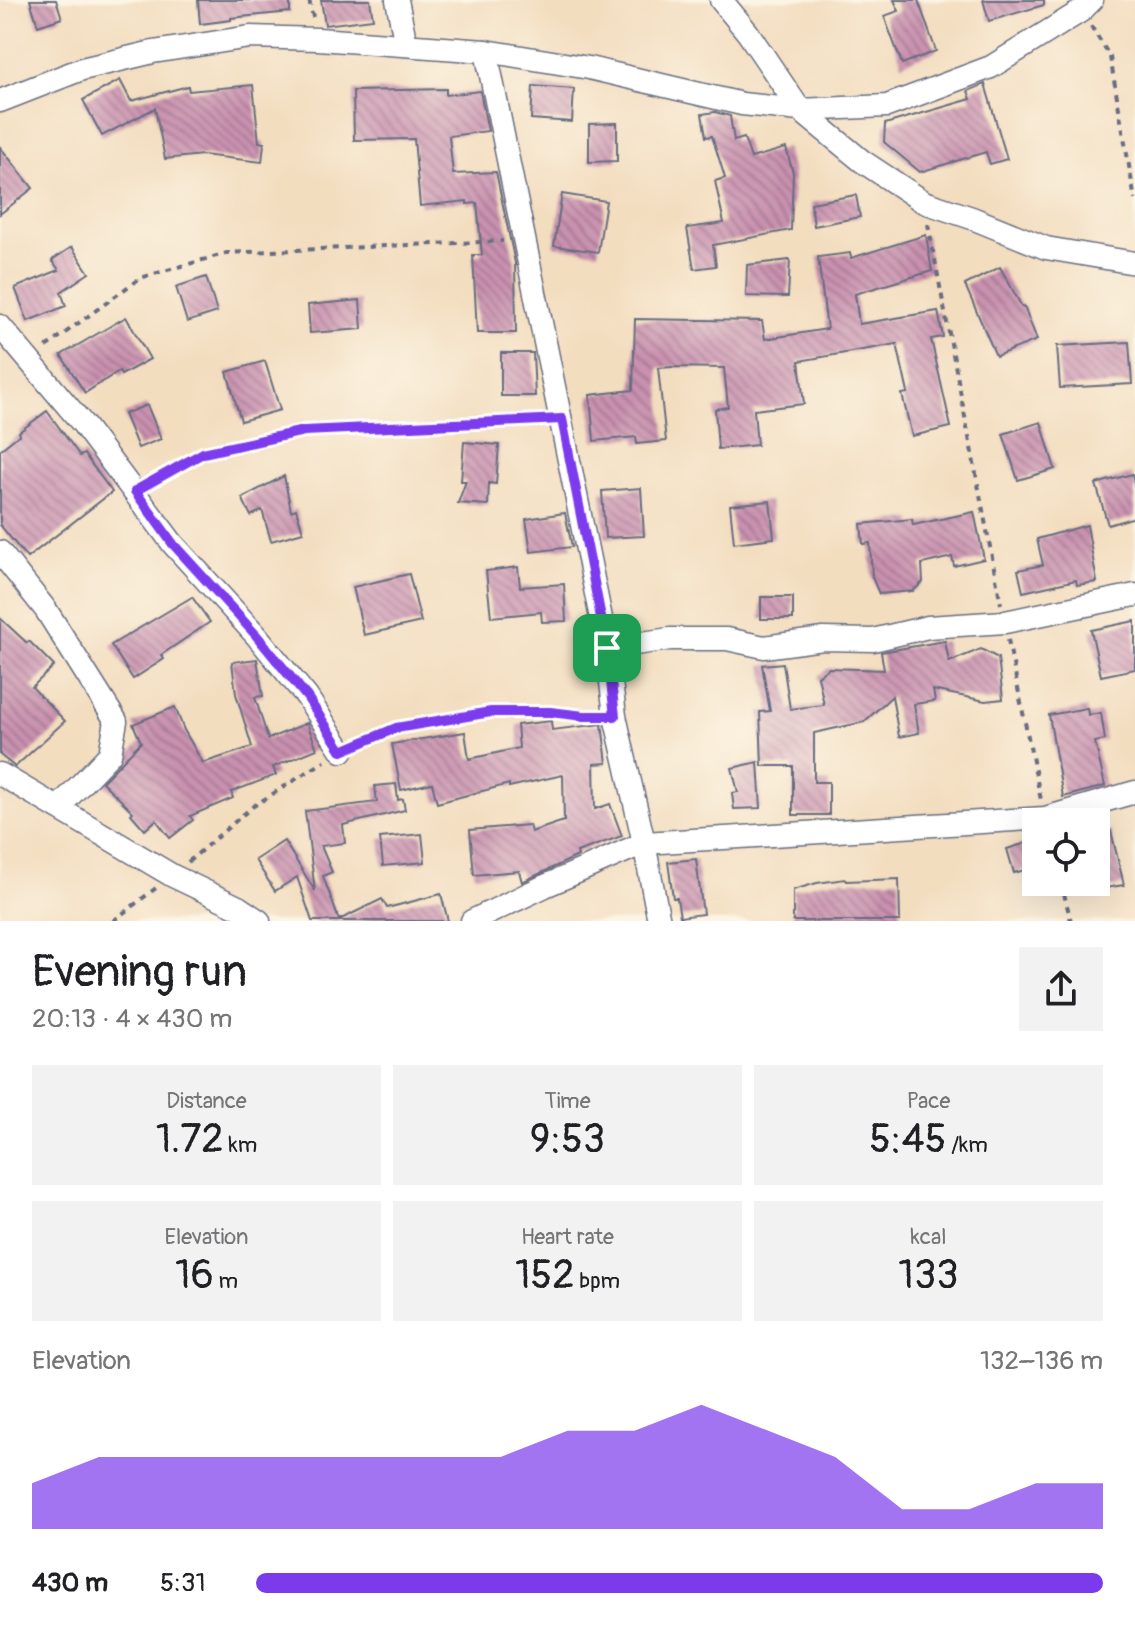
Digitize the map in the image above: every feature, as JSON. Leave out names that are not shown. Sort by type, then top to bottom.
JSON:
[{"type":"street","points":[[397,0],[406,45]]},
{"type":"street","points":[[721,0],[748,33],[800,110],[862,161],[924,202],[1046,248],[1135,263]]},
{"type":"street","points":[[0,101],[82,69],[153,52],[250,37],[486,51],[589,68],[742,104],[800,110],[887,106],[991,67],[1087,5]]},
{"type":"street","points":[[486,51],[607,648],[615,716],[659,921]]},
{"type":"street","points":[[0,326],[82,423],[173,544],[256,635],[307,697],[342,751]]},
{"type":"street","points":[[0,552],[46,610],[116,721],[110,754],[58,808]]},
{"type":"street","points":[[607,648],[670,639],[727,639],[764,647],[823,639],[873,640],[928,627],[1005,622],[1135,595]]},
{"type":"street","points":[[0,774],[173,876],[238,907],[259,921]]},
{"type":"street","points":[[1080,808],[1135,792]]},
{"type":"street","points":[[472,921],[644,843],[1022,819]]},
{"type":"path","points":[[1087,5],[1110,57],[1135,200]]},
{"type":"path","points":[[924,202],[1043,808]]},
{"type":"path","points":[[28,361],[140,278],[227,253],[526,240]]},
{"type":"path","points":[[135,491],[203,453],[304,431],[562,419]]},
{"type":"path","points":[[113,921],[173,876],[252,807],[342,751],[396,728],[491,712],[615,716]]},
{"type":"path","points":[[1065,896],[1071,921]]},
{"type":"building","points":[[30,0],[56,0],[62,18],[38,26]]},
{"type":"building","points":[[198,0],[290,0],[290,12],[200,24]]},
{"type":"building","points":[[321,0],[370,0],[373,19],[325,25]]},
{"type":"building","points":[[894,0],[918,0],[936,51],[902,64],[884,16],[899,11]]},
{"type":"building","points":[[983,0],[1044,0],[1044,5],[989,21]]},
{"type":"building","points":[[120,80],[131,101],[188,86],[189,91],[253,85],[259,142],[264,143],[262,162],[202,155],[165,159],[155,108],[102,136],[83,100]]},
{"type":"building","points":[[985,84],[1007,159],[990,164],[986,152],[920,172],[884,142],[885,124],[971,99],[968,91]]},
{"type":"building","points":[[533,86],[574,89],[572,122],[531,119]]},
{"type":"building","points":[[446,89],[446,95],[480,91],[488,131],[449,136],[453,174],[496,172],[515,263],[516,333],[477,333],[473,255],[482,255],[477,203],[467,204],[467,201],[420,206],[414,139],[354,140],[353,91]]},
{"type":"building","points":[[715,112],[730,116],[734,141],[744,138],[751,158],[786,148],[793,173],[791,230],[713,245],[716,266],[694,269],[687,228],[724,223],[715,181],[725,178],[712,136],[706,137],[702,114]]},
{"type":"building","points":[[617,123],[617,161],[589,162],[589,124]]},
{"type":"building","points":[[0,147],[33,188],[0,214]]},
{"type":"building","points":[[562,194],[606,201],[598,252],[554,246]]},
{"type":"building","points":[[856,195],[860,217],[814,226],[811,203]]},
{"type":"building","points":[[926,235],[932,271],[855,294],[859,324],[938,311],[943,337],[931,339],[951,427],[912,436],[902,394],[908,393],[897,344],[799,361],[804,404],[754,410],[757,445],[718,449],[715,409],[728,407],[724,368],[658,368],[666,441],[637,444],[636,437],[594,441],[590,395],[633,390],[635,319],[762,321],[765,339],[827,329],[818,257],[850,253],[851,258]]},
{"type":"building","points":[[72,247],[89,273],[61,292],[66,306],[28,321],[15,288],[59,270],[52,260]]},
{"type":"building","points":[[790,260],[788,297],[746,296],[747,265]]},
{"type":"building","points":[[1000,267],[1024,306],[1037,340],[996,356],[965,285]]},
{"type":"building","points":[[206,277],[217,312],[187,322],[176,287]]},
{"type":"building","points":[[360,300],[362,329],[310,333],[308,305]]},
{"type":"building","points":[[126,317],[150,359],[121,375],[119,371],[85,393],[61,355]]},
{"type":"building","points":[[1129,342],[1132,384],[1060,388],[1057,346]]},
{"type":"building","points":[[501,353],[533,353],[535,396],[501,396]]},
{"type":"building","points":[[265,361],[280,410],[241,421],[227,372]]},
{"type":"building","points":[[147,405],[161,439],[138,448],[124,414]]},
{"type":"building","points":[[47,411],[80,456],[84,454],[112,492],[27,558],[0,525],[0,450]]},
{"type":"building","points":[[1041,422],[1055,469],[1018,480],[1003,434]]},
{"type":"building","points":[[464,442],[499,445],[496,484],[489,483],[488,505],[458,503],[466,481],[461,481]]},
{"type":"building","points":[[1132,474],[1135,517],[1108,525],[1096,484]]},
{"type":"building","points":[[284,476],[291,511],[296,509],[303,532],[271,541],[262,510],[251,516],[242,498]]},
{"type":"building","points":[[641,488],[644,536],[605,538],[602,491]]},
{"type":"building","points":[[770,501],[774,538],[734,543],[730,505]]},
{"type":"building","points":[[974,512],[984,559],[954,566],[952,557],[922,564],[923,582],[913,591],[879,594],[872,577],[870,543],[863,544],[861,524],[912,519],[913,525]]},
{"type":"building","points":[[565,513],[572,547],[531,552],[526,519]]},
{"type":"building","points":[[1087,525],[1097,582],[1077,585],[1076,580],[1023,592],[1018,570],[1043,565],[1037,539]]},
{"type":"building","points":[[518,567],[520,587],[564,584],[566,621],[542,622],[541,612],[491,617],[486,571]]},
{"type":"building","points":[[409,574],[421,622],[364,635],[353,587]]},
{"type":"building","points":[[192,597],[210,622],[161,655],[164,659],[133,679],[111,645]]},
{"type":"building","points":[[761,597],[793,597],[793,619],[761,619]]},
{"type":"building","points":[[0,618],[54,666],[32,687],[65,721],[15,767],[0,755]]},
{"type":"building","points":[[1135,621],[1135,669],[1101,676],[1091,630]]},
{"type":"building","points":[[945,641],[949,662],[981,649],[998,658],[1003,699],[985,701],[933,690],[935,701],[914,704],[919,733],[899,737],[892,696],[864,722],[814,733],[814,782],[829,782],[829,815],[793,815],[793,766],[762,766],[760,712],[770,711],[762,665],[783,663],[790,709],[824,705],[818,676],[829,668],[884,670],[881,652]]},
{"type":"building","points":[[257,659],[263,696],[255,697],[268,739],[307,723],[317,749],[273,767],[276,775],[231,792],[233,798],[190,816],[193,820],[170,838],[156,820],[145,830],[131,814],[133,812],[102,782],[141,742],[133,724],[175,707],[203,763],[252,747],[236,694],[232,662]]},
{"type":"building","points":[[1087,708],[1088,715],[1101,713],[1105,740],[1095,742],[1105,786],[1063,797],[1049,715]]},
{"type":"building","points":[[551,721],[552,730],[602,724],[607,763],[594,764],[595,809],[610,804],[622,836],[577,852],[578,856],[522,882],[519,871],[474,875],[470,830],[529,825],[531,832],[564,821],[563,775],[509,787],[509,784],[437,803],[432,783],[401,790],[392,744],[465,732],[469,759],[519,748],[517,725]]},
{"type":"building","points":[[758,762],[761,808],[734,809],[732,793],[738,792],[732,768]]},
{"type":"building","points":[[396,784],[398,800],[403,799],[405,810],[343,825],[345,843],[321,846],[332,872],[323,876],[339,920],[382,899],[387,908],[441,894],[448,921],[312,921],[297,877],[275,891],[255,860],[284,841],[315,891],[305,811],[377,802],[375,786]]},
{"type":"building","points":[[1110,831],[1124,885],[1110,887]]},
{"type":"building","points":[[422,834],[425,862],[383,866],[380,838]]},
{"type":"building","points":[[1022,844],[1022,871],[1014,873],[1007,849]]},
{"type":"building","points":[[696,859],[703,914],[680,917],[677,898],[673,898],[668,862]]},
{"type":"building","points":[[845,879],[899,879],[900,921],[793,921],[793,890]]},
{"type":"route","points":[[562,419],[607,648],[615,716],[491,712],[396,728],[342,751],[307,697],[256,635],[173,544],[135,491],[203,453],[304,431],[562,419]]}]
